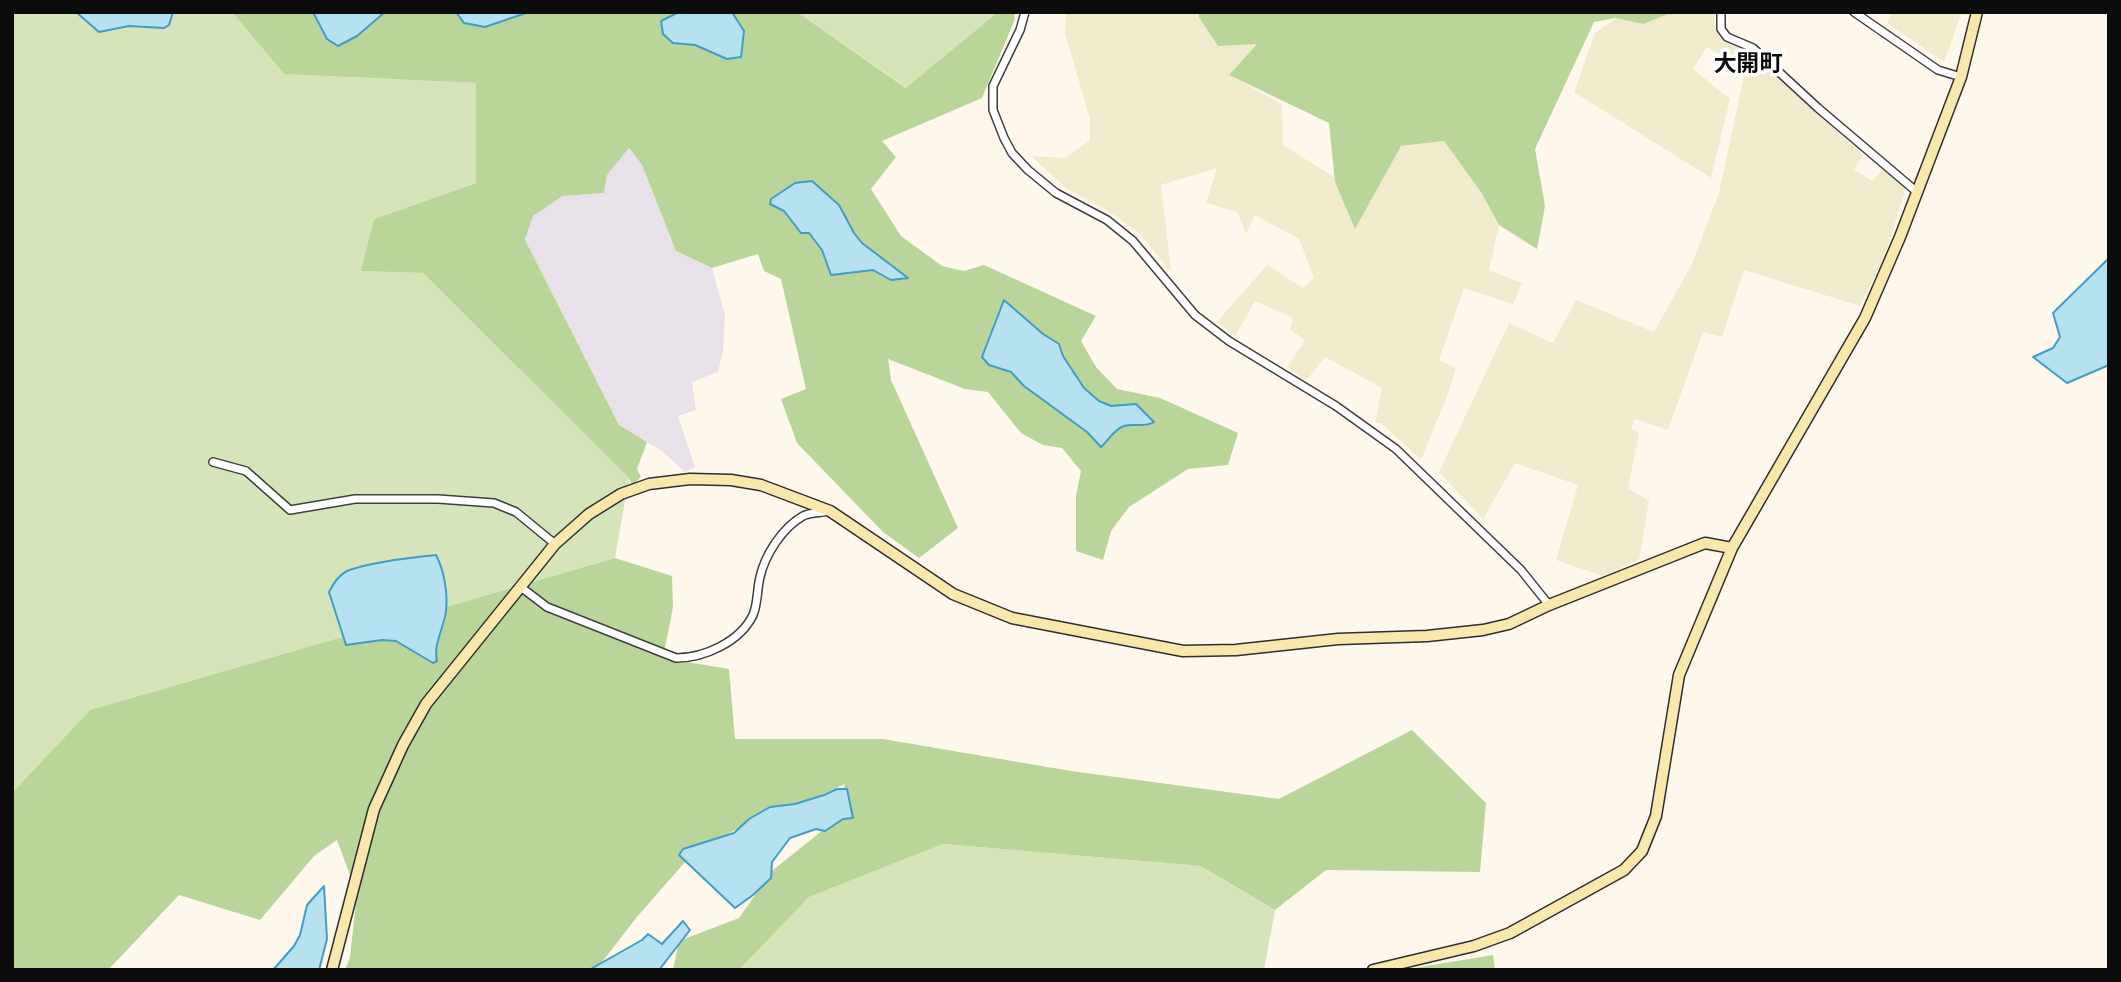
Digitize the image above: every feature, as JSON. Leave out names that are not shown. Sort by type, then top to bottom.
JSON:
[{"type":"street","points":[[1025,12],[1020,30],[993,86],[993,110],[1012,153],[1028,170],[1056,192],[1107,220],[1133,241],[1195,315],[1229,341],[1336,406],[1396,449],[1521,570],[1549,605]]},
{"type":"street","points":[[1721,12],[1721,29],[1727,37],[1753,48],[1855,141],[1917,192]]},
{"type":"street","points":[[1854,12],[1938,70],[1961,77]]},
{"type":"street","points":[[1373,970],[1474,946],[1510,933],[1624,870],[1642,851],[1656,816],[1679,675],[1732,548],[1864,318],[1917,192],[1961,77],[1978,12]]},
{"type":"street","points":[[213,462],[246,471],[290,510],[355,499],[438,499],[494,503],[516,512],[555,544]]},
{"type":"street","points":[[332,970],[374,809],[426,704],[555,544],[589,514],[621,494],[649,484],[690,479],[731,480],[761,485],[830,511],[953,594],[1012,618],[1183,651],[1236,650],[1338,639],[1427,636],[1483,630],[1509,624],[1549,605],[1705,543],[1732,548]]},
{"type":"street","points":[[522,588],[547,607],[676,658],[693,658],[731,640],[753,616],[766,559],[789,528],[804,515],[830,511]]},
{"type":"shaded area","points":[[1066,12],[1199,12],[1218,45],[1257,44],[1229,75],[1282,104],[1283,145],[1334,177],[1355,228],[1401,146],[1444,141],[1481,192],[1499,225],[1489,270],[1522,283],[1513,304],[1464,288],[1439,360],[1456,368],[1421,460],[1381,423],[1375,423],[1382,388],[1325,357],[1306,381],[1287,367],[1305,341],[1290,329],[1293,318],[1255,301],[1235,336],[1217,322],[1267,265],[1303,288],[1314,278],[1299,239],[1255,215],[1246,234],[1237,212],[1206,203],[1217,168],[1161,185],[1171,272],[1138,232],[1102,207],[1068,190],[1031,156],[1066,158],[1090,140],[1090,119],[1065,33]]},
{"type":"shaded area","points":[[1673,12],[1716,12],[1714,25],[1720,38],[1737,47],[1734,62],[1707,47],[1693,69],[1730,99],[1711,178],[1574,92],[1595,33],[1616,18],[1643,24]]},
{"type":"shaded area","points":[[1892,12],[1962,12],[1944,62],[1887,23]]},
{"type":"shaded area","points":[[1749,52],[1863,155],[1854,169],[1872,181],[1883,169],[1906,188],[1885,255],[1860,306],[1744,270],[1722,337],[1703,332],[1668,430],[1635,419],[1631,428],[1639,433],[1628,488],[1649,501],[1639,560],[1602,576],[1556,560],[1578,485],[1515,463],[1483,519],[1439,472],[1509,323],[1553,343],[1576,300],[1654,332],[1691,266],[1719,193]]},
{"type":"shaded area","points":[[629,148],[642,165],[676,251],[712,268],[725,315],[723,351],[718,372],[692,382],[696,410],[678,416],[695,467],[685,472],[662,451],[619,425],[525,241],[533,216],[563,196],[604,193],[607,175]]},
{"type":"green space","points":[[12,12],[232,12],[284,74],[476,83],[476,183],[374,219],[362,271],[423,273],[629,478],[615,558],[90,710],[12,793]]},
{"type":"green space","points":[[232,12],[313,12],[327,39],[357,36],[385,12],[456,12],[464,23],[485,27],[529,12],[679,12],[661,21],[673,43],[695,45],[728,59],[741,44],[744,31],[732,12],[797,12],[906,88],[998,12],[1014,12],[1015,19],[982,98],[882,141],[896,157],[871,189],[901,236],[942,266],[964,271],[984,265],[1096,316],[1081,341],[1096,367],[1117,389],[1160,398],[1238,433],[1228,465],[1188,469],[1129,507],[1111,531],[1103,560],[1076,551],[1076,496],[1081,471],[1062,448],[1043,445],[1021,433],[988,392],[965,389],[888,359],[891,380],[958,528],[919,558],[883,532],[797,443],[781,399],[806,389],[781,279],[764,271],[758,254],[712,268],[676,251],[642,165],[629,148],[607,175],[604,193],[563,196],[533,216],[525,240],[619,425],[647,442],[637,469],[641,477],[632,485],[629,478],[423,273],[361,271],[374,219],[476,183],[476,83],[284,74]],"holes":[[[839,205],[862,243],[908,278],[891,280],[873,270],[831,275],[822,250],[809,232],[801,233],[783,211]],[[1043,334],[1059,344],[1063,356],[1084,388],[1099,401],[1111,406],[1136,404],[1148,425],[1121,428],[1101,446],[1022,382],[1011,372]]]},
{"type":"green space","points":[[797,12],[998,12],[907,88]]},
{"type":"green space","points":[[1199,12],[1673,12],[1643,24],[1616,18],[1594,22],[1535,149],[1545,206],[1537,249],[1499,225],[1481,192],[1444,141],[1401,146],[1355,229],[1335,182],[1329,123],[1229,75],[1257,44],[1218,46],[1199,17]]},
{"type":"green space","points":[[615,558],[672,576],[673,607],[663,658],[729,669],[735,739],[883,739],[1071,771],[1279,799],[1412,730],[1486,803],[1480,872],[1326,870],[1275,910],[1201,866],[943,844],[809,897],[739,970],[673,970],[679,941],[739,918],[773,870],[833,822],[845,784],[735,830],[693,853],[636,918],[596,970],[345,970],[350,957],[357,894],[337,840],[314,856],[260,920],[179,895],[109,969],[12,970],[12,793],[90,710]]},
{"type":"green space","points":[[943,844],[1201,866],[1275,910],[1264,970],[739,970],[809,897]]},
{"type":"green space","points":[[1493,955],[1495,970],[1402,970]]},
{"type":"water","points":[[76,12],[173,12],[169,25],[164,28],[129,26],[99,32]]},
{"type":"water","points":[[313,12],[385,12],[357,36],[338,46],[327,39]]},
{"type":"water","points":[[456,12],[529,12],[485,27],[464,23]]},
{"type":"water","points":[[679,12],[732,12],[744,31],[741,57],[727,59],[695,45],[673,43],[663,34],[661,21]]},
{"type":"water","points":[[812,181],[839,205],[862,243],[908,278],[891,280],[873,270],[831,275],[822,250],[809,233],[801,233],[784,211],[770,204],[771,199],[795,183]]},
{"type":"water","points":[[2109,258],[2109,365],[2067,383],[2033,357],[2053,348],[2060,337],[2053,313]]},
{"type":"water","points":[[1004,300],[1043,334],[1059,344],[1063,356],[1084,388],[1099,401],[1111,406],[1136,404],[1154,422],[1120,428],[1101,447],[1087,432],[1024,386],[1011,372],[989,365],[982,357]]},
{"type":"water","points":[[436,555],[443,575],[446,597],[445,617],[436,648],[437,661],[433,663],[396,641],[382,640],[346,645],[329,592],[339,577],[347,571],[367,565]]},
{"type":"water","points":[[837,789],[847,789],[853,818],[843,819],[825,831],[816,829],[790,838],[772,862],[771,878],[735,908],[679,855],[683,849],[734,833],[749,819],[770,807],[795,804]]},
{"type":"water","points":[[324,886],[327,939],[319,970],[273,970],[294,946],[300,935],[307,905]]},
{"type":"water","points":[[683,921],[690,930],[659,970],[589,970],[648,934],[662,944]]},
{"type":"district","name":"大開町","points":[[1748,65]]}]
